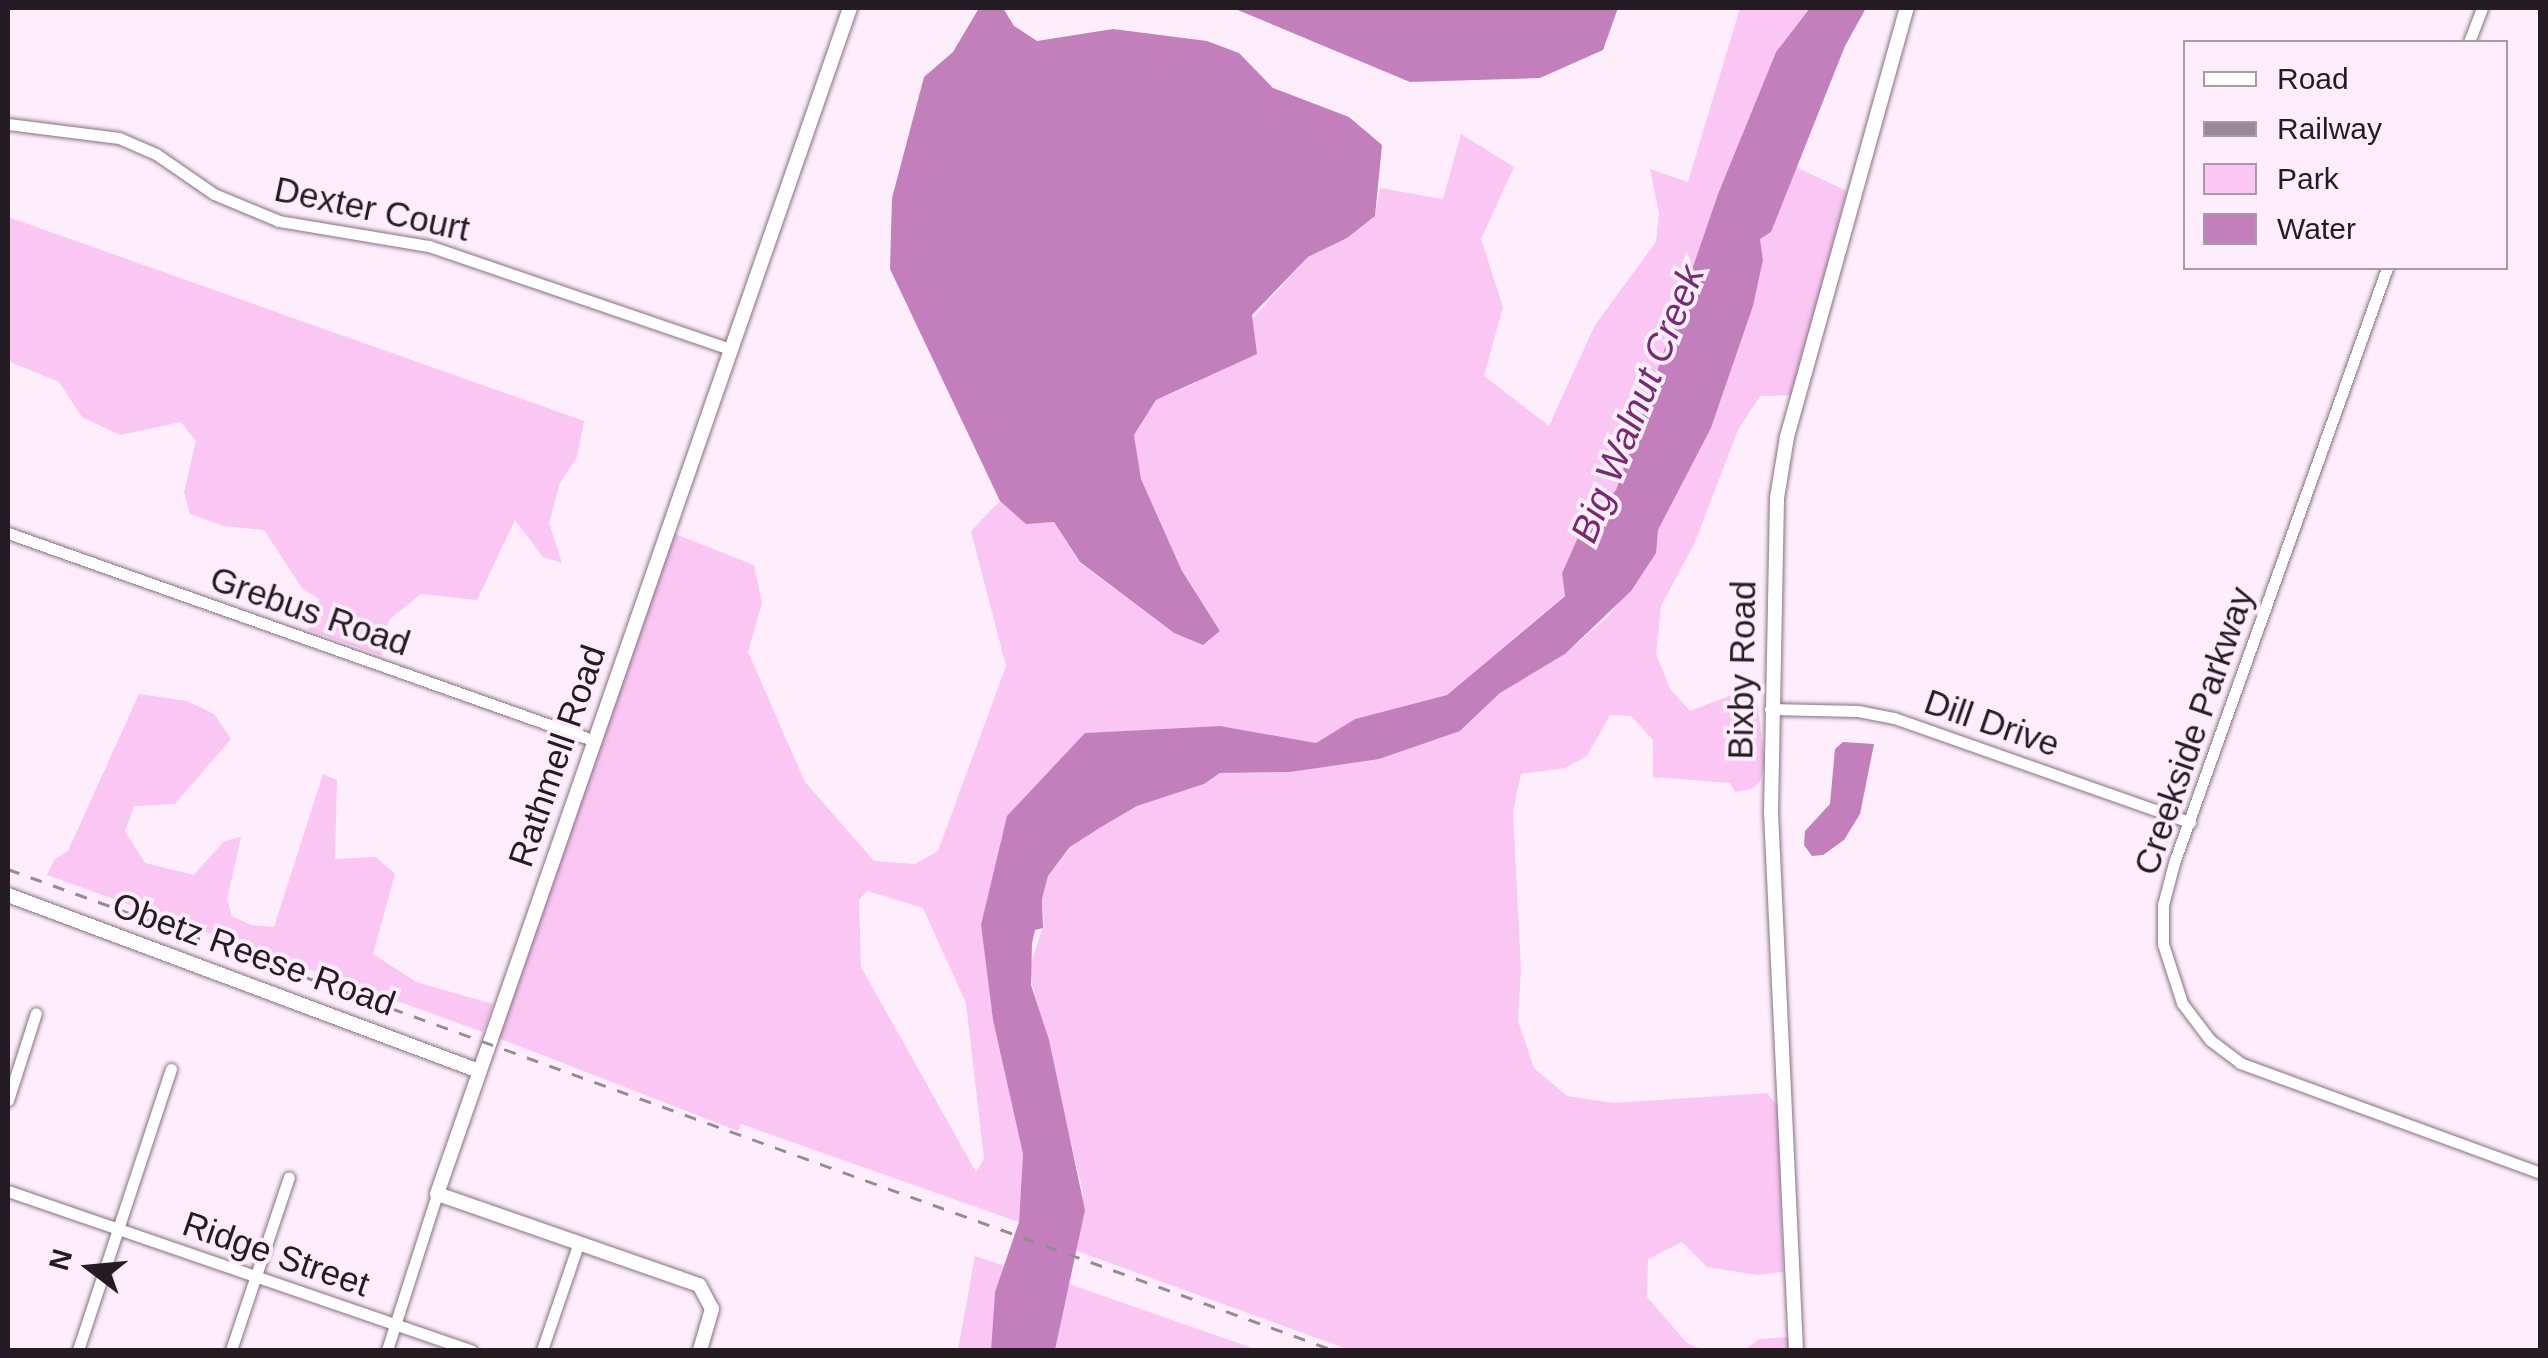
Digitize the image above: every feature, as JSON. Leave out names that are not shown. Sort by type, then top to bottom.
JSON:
[{"type":"street","name":"Rathmell Road","points":[[437,1194],[850,8]]},
{"type":"street","name":"Bixby Road","points":[[1796,1350],[1772,850],[1770,710],[1780,470],[1907,8]]},
{"type":"street","points":[[2470,40],[2482,8]]},
{"type":"street","name":"Dexter Court","points":[[8,124],[119,138],[156,154],[214,194],[280,222],[388,238],[460,254],[730,348]]},
{"type":"street","name":"Creekside Parkway","points":[[2386,270],[2168,884],[2163,944],[2182,1003],[2210,1040],[2264,1075],[2540,1172]]},
{"type":"street","name":"Grebus Road","points":[[8,534],[595,740]]},
{"type":"street","name":"Dill Drive","points":[[1770,710],[1858,711],[1894,718],[2190,822]]},
{"type":"street","name":"Obetz Reese Road","points":[[8,895],[480,1071]]},
{"type":"street","points":[[8,1100],[36,1013]]},
{"type":"street","points":[[78,1350],[171,1070]]},
{"type":"street","points":[[231,1350],[289,1177]]},
{"type":"street","name":"Ridge Street","points":[[8,1190],[471,1350]]},
{"type":"street","points":[[387,1350],[437,1194],[699,1285],[712,1308],[700,1350]]},
{"type":"street","points":[[542,1350],[580,1242]]},
{"type":"green space","points":[[1740,8],[1810,8],[1776,52],[1718,194],[1616,490],[1579,535],[1562,572],[1565,595],[1447,695],[1355,719],[1316,743],[1220,726],[1086,733],[981,925],[993,1020],[1023,1154],[1019,1222],[741,1124],[738,1131],[496,1037],[670,532],[754,565],[762,603],[748,652],[805,782],[874,861],[915,864],[938,851],[1006,666],[971,531],[1000,501],[1026,523],[1054,522],[1080,563],[1174,633],[1203,645],[1220,631],[1182,571],[1141,479],[1134,435],[1156,400],[1194,384],[1308,257],[1347,238],[1375,216],[1380,188],[1443,199],[1461,134],[1514,167],[1481,239],[1503,307],[1484,376],[1549,426],[1595,325],[1656,242],[1659,213],[1650,169],[1688,182]],"holes":[[[867,891],[923,908],[966,1003],[984,1159],[976,1172],[861,967],[859,900]]]},
{"type":"green space","points":[[1796,167],[1847,191],[1792,395],[1760,396],[1738,430],[1695,542],[1661,606],[1656,654],[1670,689],[1690,711],[1731,695],[1757,701],[1765,762],[1760,781],[1753,789],[1735,792],[1730,783],[1653,777],[1653,740],[1631,716],[1610,715],[1587,756],[1565,768],[1521,774],[1513,812],[1521,970],[1518,1021],[1534,1068],[1567,1096],[1613,1103],[1767,1093],[1778,1107],[1783,1272],[1758,1275],[1707,1267],[1682,1242],[1648,1259],[1647,1297],[1687,1343],[1703,1350],[1350,1350],[1077,1251],[1083,1192],[1029,970],[1044,923],[1042,899],[1048,876],[1075,843],[1101,827],[1137,806],[1204,784],[1220,773],[1290,772],[1352,761],[1463,729],[1500,693],[1565,654],[1608,617],[1655,553],[1658,530],[1711,428],[1753,306],[1763,260],[1760,238],[1771,232]]},
{"type":"green space","points":[[8,217],[584,421],[577,457],[560,483],[549,523],[562,563],[543,557],[515,520],[477,600],[421,594],[390,619],[381,637],[382,656],[308,630],[319,599],[302,588],[264,530],[224,526],[190,514],[184,492],[196,441],[181,422],[120,435],[82,417],[59,382],[8,361]]},
{"type":"green space","points":[[139,694],[187,701],[214,714],[231,739],[175,804],[134,806],[125,831],[145,863],[194,875],[224,841],[241,837],[227,899],[232,916],[251,925],[274,927],[323,774],[337,780],[335,859],[376,857],[395,874],[373,954],[416,982],[493,1004],[483,1032],[47,875],[54,860],[68,851]]},
{"type":"green space","points":[[975,1256],[1004,1266],[995,1292],[991,1350],[958,1350]]},
{"type":"green space","points":[[1069,1284],[1258,1350],[1055,1350]]},
{"type":"green space","points":[[1789,1337],[1790,1350],[1745,1350],[1759,1339]]},
{"type":"water","points":[[979,8],[1003,8],[1014,26],[1037,41],[1113,29],[1207,41],[1239,53],[1273,88],[1349,117],[1382,145],[1375,216],[1347,238],[1308,257],[1252,315],[1257,354],[1156,400],[1134,435],[1141,479],[1182,571],[1220,631],[1203,645],[1174,633],[1080,562],[1054,522],[1026,524],[1000,501],[890,269],[892,198],[924,77],[953,52]]},
{"type":"water","points":[[1233,8],[1618,8],[1603,50],[1540,78],[1410,82]]},
{"type":"water","points":[[1810,8],[1866,8],[1845,46],[1771,232],[1760,239],[1763,260],[1753,306],[1711,428],[1658,530],[1656,553],[1631,591],[1565,654],[1500,693],[1460,731],[1379,759],[1290,772],[1220,773],[1204,784],[1137,806],[1101,827],[1070,847],[1048,876],[1042,899],[1043,928],[1035,930],[1032,943],[1031,985],[1049,1040],[1085,1210],[1055,1350],[991,1350],[995,1292],[1019,1222],[1023,1154],[993,1020],[981,925],[1007,816],[1085,733],[1220,726],[1316,743],[1355,719],[1447,695],[1565,596],[1562,573],[1579,535],[1616,490],[1718,194],[1776,52]]},
{"type":"water","points":[[1843,742],[1874,744],[1860,814],[1844,840],[1823,855],[1812,856],[1804,845],[1805,831],[1830,804],[1835,749]]},
{"type":"railway","points":[[8,869],[1333,1350]]},
{"type":"water label","name":"Big Walnut Creek","points":[[1638,404]]}]
